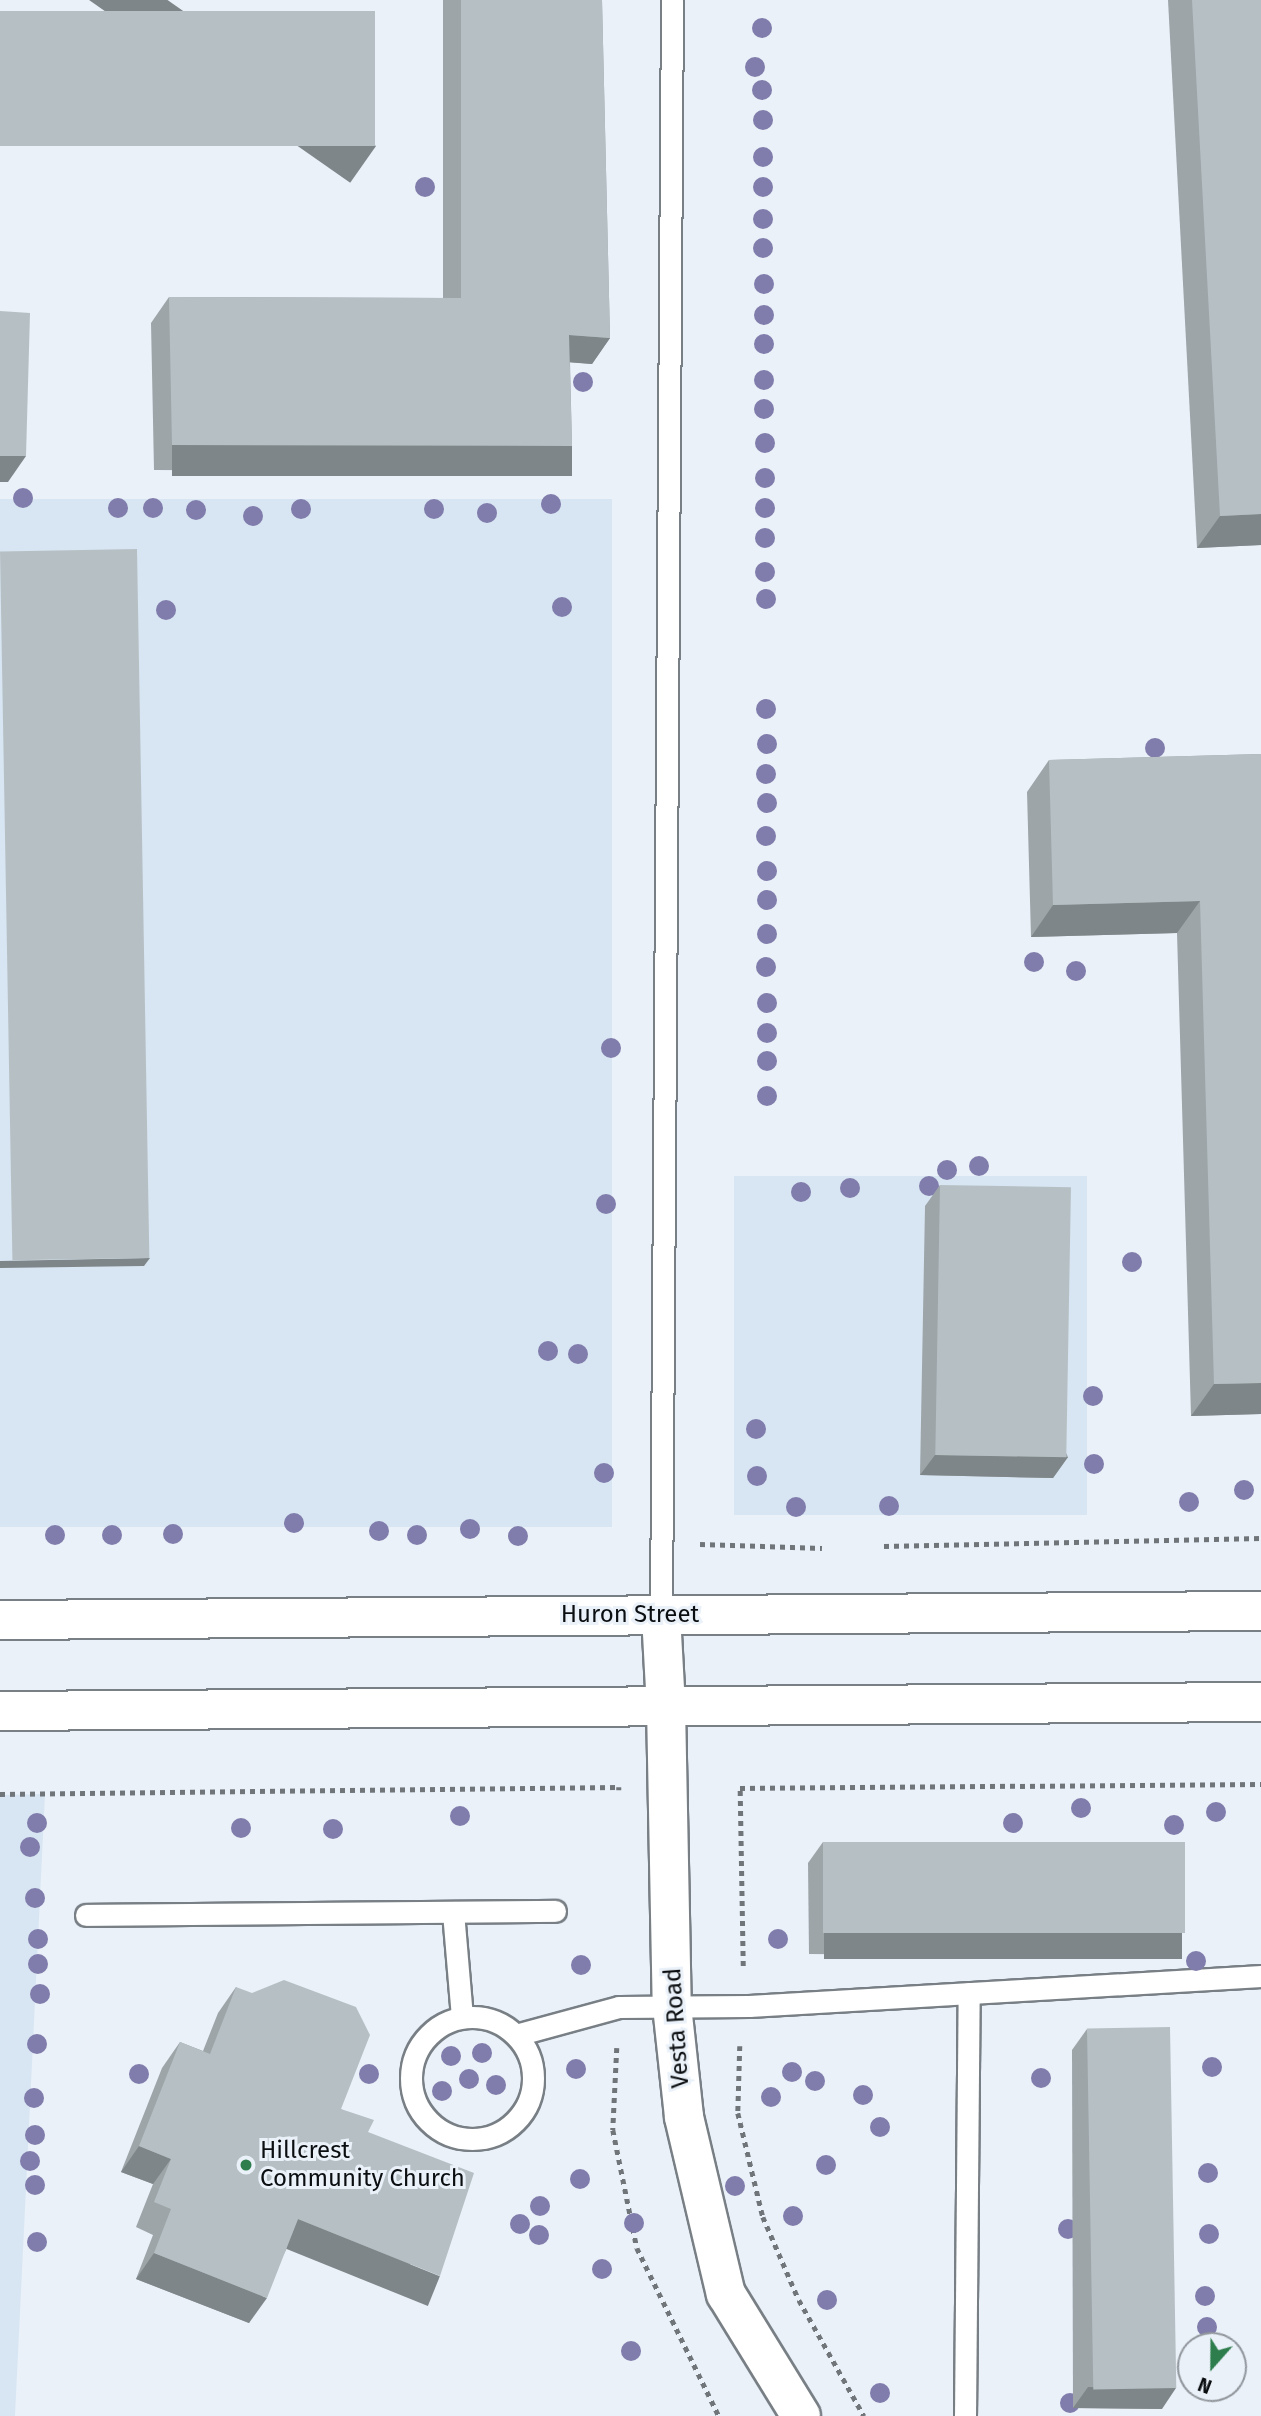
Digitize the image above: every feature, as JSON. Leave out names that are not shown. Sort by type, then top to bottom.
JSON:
[{"type":"main road","name":"Huron Street","points":[[0,1620],[1261,1611]]},
{"type":"main road","name":"Vesta Road","points":[[661,1615],[666,1706],[672,2006],[684,2117],[726,2294],[801,2416]]},
{"type":"main road","points":[[0,1711],[1261,1702]]},
{"type":"lane","points":[[661,1615],[672,0]]},
{"type":"lane","points":[[86,1915],[555,1911]]},
{"type":"lane","points":[[453,1912],[462,2017]]},
{"type":"lane","points":[[516,2035],[619,2007],[749,2006],[1261,1976]]},
{"type":"lane","points":[[965,2416],[969,1993]]},
{"type":"lane","points":[[462,2017],[491,2020],[516,2035],[528,2051],[533,2070],[532,2091],[524,2109],[511,2126],[494,2135],[474,2139],[453,2136],[435,2126],[421,2111],[413,2093],[411,2073],[416,2052],[427,2035],[443,2023],[462,2017]]},
{"type":"path","points":[[884,1546],[1261,1538]]},
{"type":"path","points":[[698,1544],[822,1548]]},
{"type":"path","points":[[743,1966],[740,1788],[1261,1784]]},
{"type":"path","points":[[0,1794],[619,1787],[619,1801]]},
{"type":"path","points":[[619,2007],[613,2130],[637,2248],[719,2416]]},
{"type":"path","points":[[740,2043],[738,2113],[763,2217],[799,2300],[864,2416]]},
{"type":"shaded area","points":[[0,499],[612,499],[612,1527],[0,1527]]},
{"type":"shaded area","points":[[734,1176],[1087,1176],[1087,1515],[734,1515]]},
{"type":"shaded area","points":[[45,1794],[15,2416],[0,2416],[0,1795]]},
{"type":"building","points":[[461,0],[602,0],[610,338],[569,335],[572,446],[172,445],[169,297],[461,298]]},
{"type":"building","points":[[1192,0],[1261,0],[1261,514],[1220,516]]},
{"type":"building","points":[[0,11],[375,11],[375,146],[0,146]]},
{"type":"building","points":[[0,311],[30,313],[26,456],[0,456]]},
{"type":"building","points":[[137,549],[149,1258],[12,1260],[0,551]]},
{"type":"building","points":[[1261,754],[1261,1383],[1214,1384],[1200,901],[1053,905],[1049,760]]},
{"type":"building","points":[[940,1185],[1071,1187],[1066,1457],[935,1455]]},
{"type":"building","points":[[823,1842],[1185,1842],[1185,1933],[823,1933]]},
{"type":"building","name":"Hillcrest Community Church","points":[[284,1980],[356,2007],[370,2035],[341,2109],[374,2120],[368,2132],[474,2173],[440,2276],[298,2219],[267,2298],[154,2253],[171,2209],[154,2202],[171,2159],[139,2146],[180,2042],[210,2054],[236,1987],[252,1993]]},
{"type":"building","points":[[1170,2027],[1176,2388],[1093,2389],[1087,2028]]},
{"type":"place","name":"Hillcrest Community Church","points":[[246,2165]]}]
